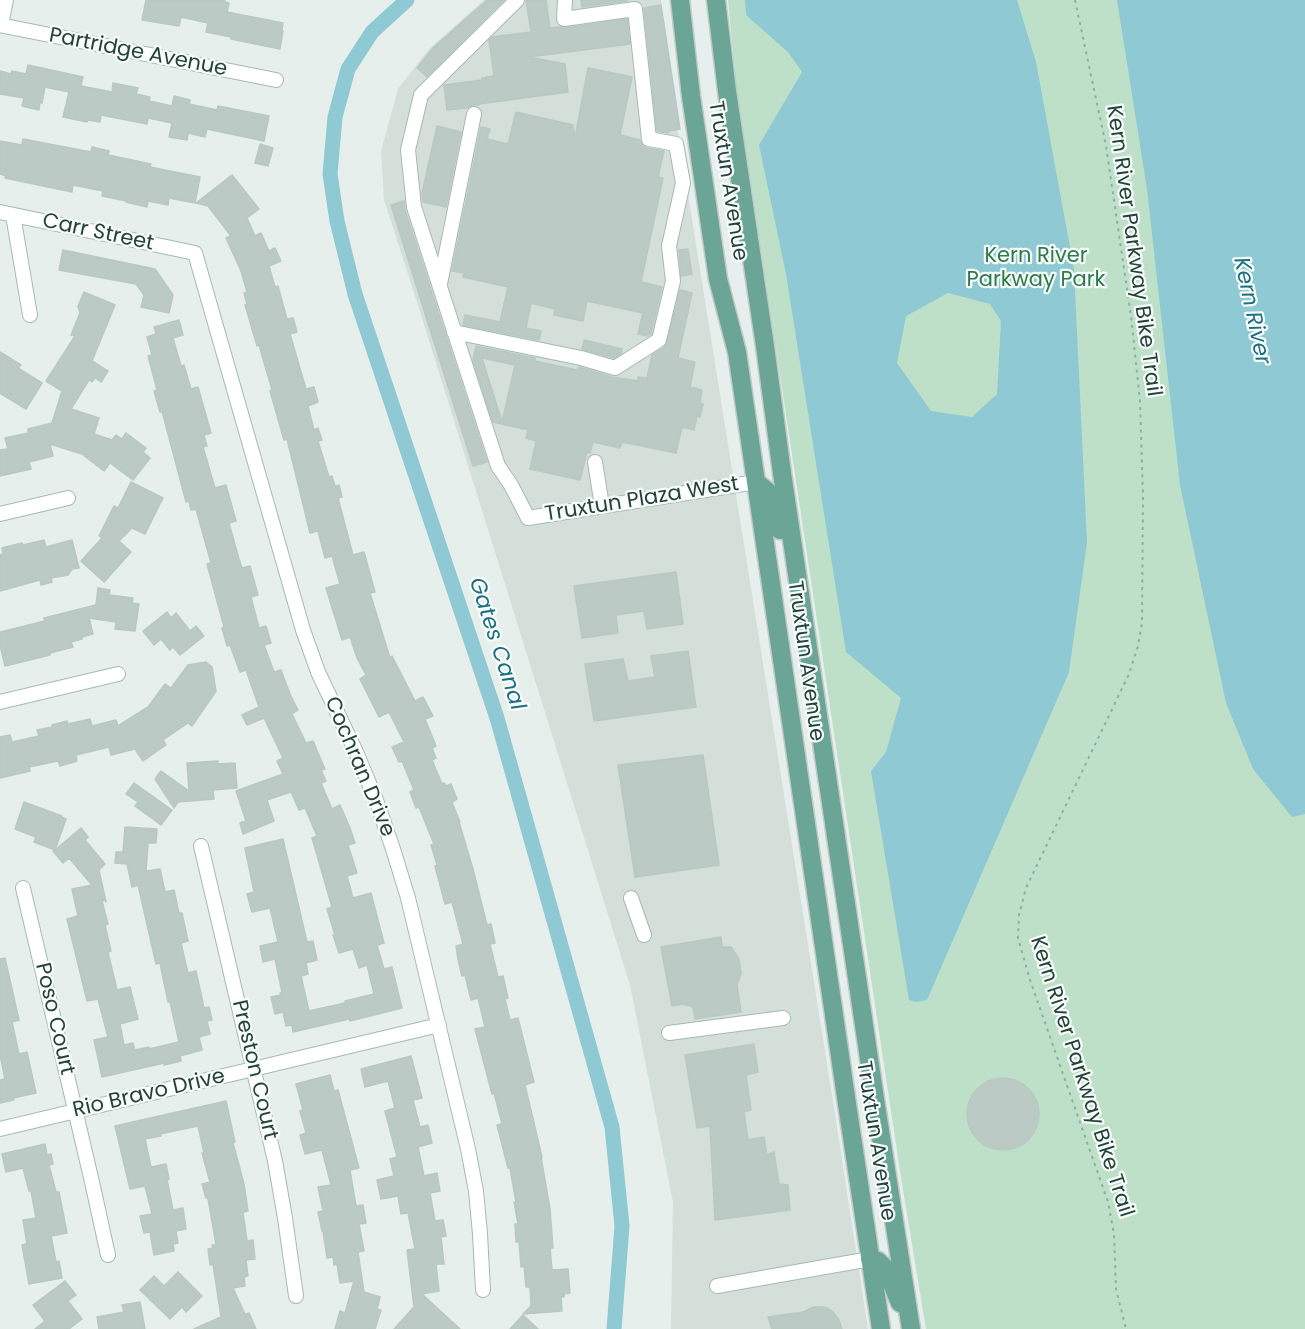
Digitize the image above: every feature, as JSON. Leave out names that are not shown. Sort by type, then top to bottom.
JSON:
[{"type":"main road","name":"Truxtun Avenue","points":[[680,0],[691,96],[718,279],[737,352],[881,1329]]},
{"type":"main road","name":"Truxtun Avenue","points":[[716,0],[801,605],[911,1328]]},
{"type":"main road","points":[[771,396],[766,458],[756,482],[766,491],[772,501],[801,605]]},
{"type":"main road","points":[[870,1259],[886,1269],[911,1328]]},
{"type":"street","points":[[0,25],[6,0]]},
{"type":"street","points":[[517,0],[421,95],[408,150],[414,207],[454,332],[580,358],[615,368],[659,340],[673,280],[669,246],[683,183],[676,144],[649,139],[635,9],[564,19],[565,0]]},
{"type":"street","name":"Partridge Avenue","points":[[0,25],[276,80]]},
{"type":"street","points":[[439,286],[474,114]]},
{"type":"street","points":[[7,213],[30,315]]},
{"type":"street","name":"Carr Street","points":[[7,213],[195,254]]},
{"type":"street","name":"Cochran Drive","points":[[195,254],[303,630],[318,672],[364,771],[393,849],[408,898],[468,1149],[476,1191],[483,1290]]},
{"type":"street","name":"Truxtun Plaza West","points":[[454,332],[498,466],[528,518],[756,482]]},
{"type":"street","points":[[595,462],[602,506]]},
{"type":"street","points":[[0,514],[68,498]]},
{"type":"street","points":[[0,702],[118,674]]},
{"type":"street","name":"Preston Court","points":[[201,846],[275,1161],[296,1296]]},
{"type":"street","name":"Poso Court","points":[[23,888],[108,1255]]},
{"type":"street","points":[[631,898],[644,934]]},
{"type":"street","points":[[669,1033],[783,1018]]},
{"type":"street","name":"Rio Bravo Drive","points":[[0,1129],[439,1025]]},
{"type":"street","points":[[717,1286],[870,1259]]},
{"type":"path","name":"Kern River Parkway Bike Trail","points":[[1075,0],[1106,146],[1132,327],[1141,413],[1142,623],[1138,646],[1129,674],[1026,888],[1019,915],[1018,938],[1030,980],[1108,1202],[1114,1234],[1116,1289],[1126,1329]]},
{"type":"shaded area","points":[[484,0],[661,0],[675,113],[868,1329],[671,1329],[673,1202],[630,985],[384,200],[381,151],[398,89],[429,49]]},
{"type":"green space","name":"Kern River Parkway Park","points":[[728,0],[1305,0],[1305,1329],[926,1329],[902,1184],[736,83]]},
{"type":"water","points":[[745,0],[1017,0],[1036,62],[1074,269],[1087,542],[1069,672],[927,1000],[916,1002],[909,1000],[871,771],[886,752],[901,698],[846,652],[786,274],[759,145],[802,72],[788,52],[746,15]],"holes":[[[948,293],[990,304],[1001,321],[997,394],[972,417],[931,411],[897,363],[906,316]]]},
{"type":"water","name":"Kern River","points":[[1117,0],[1305,0],[1305,814],[1292,817],[1253,769],[1226,703],[1180,485],[1147,189]]},
{"type":"building","points":[[146,0],[225,0],[229,3],[227,12],[283,23],[280,49],[206,32],[208,23],[181,17],[179,26],[142,20]]},
{"type":"building","points":[[487,0],[504,0],[427,77],[417,68],[434,47]]},
{"type":"building","points":[[526,0],[546,0],[550,28],[627,19],[630,44],[529,57],[565,64],[568,92],[447,110],[444,85],[482,80],[482,78],[494,76],[489,40],[492,37],[531,32]]},
{"type":"building","points":[[581,0],[627,0],[627,1],[582,7]]},
{"type":"building","points":[[661,5],[680,129],[668,133],[657,131],[644,8]]},
{"type":"building","points":[[28,65],[83,77],[81,86],[112,92],[113,83],[138,88],[136,94],[150,97],[149,101],[172,106],[174,96],[190,100],[189,104],[217,110],[218,106],[269,116],[264,141],[207,129],[205,137],[188,133],[187,140],[169,137],[172,123],[148,118],[147,124],[101,115],[100,122],[63,117],[69,92],[45,87],[39,110],[22,106],[24,98],[0,94],[0,71],[26,74]]},
{"type":"building","points":[[588,68],[632,77],[620,135],[640,140],[647,148],[664,151],[658,177],[663,178],[641,282],[662,287],[651,334],[648,336],[638,334],[643,313],[587,301],[583,321],[554,315],[555,309],[531,303],[526,328],[541,331],[539,340],[463,325],[465,315],[500,322],[508,287],[463,277],[464,273],[452,271],[481,127],[490,129],[487,139],[508,144],[516,112],[573,125],[575,138]]},
{"type":"building","points":[[437,126],[461,132],[446,207],[423,202],[422,193]]},
{"type":"building","points":[[23,139],[91,152],[92,147],[109,151],[108,155],[151,164],[150,167],[200,177],[195,203],[169,198],[168,205],[148,201],[147,207],[102,196],[103,191],[73,185],[72,192],[5,178],[6,176],[0,174],[0,141],[22,145]]},
{"type":"building","points":[[260,144],[273,148],[268,166],[255,163]]},
{"type":"building","points":[[232,175],[259,209],[247,218],[255,236],[261,233],[269,251],[275,248],[281,261],[269,266],[275,287],[278,286],[287,319],[293,318],[297,332],[290,334],[306,389],[314,387],[318,402],[308,406],[314,430],[318,428],[322,440],[318,441],[329,477],[332,476],[335,486],[339,485],[342,497],[338,498],[353,555],[364,552],[375,592],[370,593],[390,658],[392,656],[415,701],[423,697],[433,716],[425,719],[436,746],[432,748],[436,758],[432,760],[442,784],[446,786],[451,784],[457,799],[452,802],[460,822],[487,925],[491,924],[495,943],[490,944],[498,977],[503,976],[510,1020],[518,1018],[534,1082],[525,1085],[542,1157],[550,1209],[552,1270],[568,1269],[570,1293],[561,1297],[562,1311],[523,1314],[531,1306],[530,1287],[526,1287],[524,1266],[521,1267],[519,1242],[516,1242],[515,1224],[518,1224],[514,1202],[516,1202],[510,1168],[508,1168],[497,1125],[502,1124],[475,1029],[485,1027],[478,998],[471,1000],[465,975],[462,976],[458,960],[456,946],[463,944],[452,902],[445,904],[431,845],[434,844],[419,807],[416,808],[410,792],[414,790],[402,761],[399,762],[392,747],[404,742],[389,712],[379,717],[360,679],[366,675],[350,637],[342,640],[326,588],[340,584],[332,556],[325,558],[318,531],[310,533],[287,439],[284,440],[259,345],[257,346],[245,305],[247,304],[244,293],[247,292],[241,271],[226,238],[231,236],[208,206],[196,203]]},
{"type":"building","points":[[404,201],[487,462],[473,466],[391,205]]},
{"type":"building","points":[[688,249],[692,274],[681,276],[679,250]]},
{"type":"building","points":[[63,250],[155,269],[173,295],[169,313],[141,307],[144,295],[136,284],[59,270]]},
{"type":"building","points":[[680,290],[692,293],[678,358],[695,362],[690,387],[702,390],[700,403],[703,404],[694,430],[682,427],[676,453],[622,442],[620,448],[593,442],[590,453],[587,452],[580,480],[530,469],[536,441],[526,438],[528,430],[493,422],[473,360],[476,346],[535,358],[535,361],[577,370],[579,367],[612,377],[638,381],[638,377],[647,378],[652,355],[664,348]],"holes":[[[482,358],[515,365],[502,422]]]},
{"type":"building","points":[[84,292],[115,305],[92,361],[108,371],[101,382],[95,378],[92,382],[89,380],[71,409],[99,418],[94,434],[112,440],[116,435],[122,439],[126,433],[146,448],[143,452],[150,458],[133,480],[110,463],[104,471],[82,454],[50,444],[53,456],[29,462],[31,469],[0,476],[0,450],[8,449],[5,438],[28,433],[28,429],[52,423],[62,391],[46,381],[75,336],[71,335],[80,313],[78,306]]},
{"type":"building","points":[[179,320],[183,335],[173,338],[191,389],[198,387],[211,433],[204,435],[207,446],[203,447],[215,488],[226,485],[236,521],[229,523],[239,559],[242,568],[250,566],[258,595],[251,597],[259,628],[266,626],[271,643],[264,645],[274,672],[281,670],[298,710],[292,714],[306,743],[313,741],[325,769],[321,770],[326,781],[321,783],[332,809],[340,805],[350,828],[355,843],[348,845],[357,873],[347,876],[353,898],[371,893],[384,943],[377,945],[384,969],[392,967],[402,1008],[293,1032],[292,1025],[286,1026],[283,1012],[275,1014],[271,997],[281,995],[282,992],[275,959],[263,962],[260,946],[278,942],[270,908],[252,912],[247,894],[254,892],[245,848],[283,839],[307,942],[313,941],[317,960],[306,963],[308,974],[301,976],[309,1011],[374,994],[367,965],[359,968],[353,949],[339,953],[327,909],[332,907],[312,838],[317,836],[305,808],[299,810],[291,792],[267,800],[274,821],[243,834],[240,823],[246,821],[236,791],[283,774],[277,761],[283,758],[264,718],[247,725],[242,715],[259,707],[246,670],[240,672],[230,645],[227,646],[207,564],[211,563],[196,509],[191,510],[189,501],[186,502],[162,411],[160,412],[154,391],[157,390],[148,356],[152,355],[147,337],[156,334],[154,327]]},
{"type":"building","points":[[584,340],[622,349],[621,354],[614,358],[582,349]]},
{"type":"building","points":[[0,352],[21,365],[18,368],[42,383],[26,409],[0,393]]},
{"type":"building","points":[[131,482],[163,498],[145,534],[132,528],[119,541],[131,552],[104,582],[81,561],[102,538],[99,536],[114,506],[118,508]]},
{"type":"building","points":[[44,540],[46,547],[72,540],[79,568],[72,569],[68,575],[51,578],[52,582],[41,585],[40,580],[0,591],[2,548]]},
{"type":"building","points":[[676,572],[683,624],[647,629],[644,611],[616,615],[618,633],[582,638],[574,586]]},
{"type":"building","points":[[98,588],[110,590],[109,595],[133,598],[132,603],[139,604],[135,631],[115,629],[116,622],[89,618],[93,634],[71,642],[73,647],[5,666],[0,645],[0,632],[96,605]]},
{"type":"building","points":[[167,612],[171,618],[176,613],[190,631],[196,626],[204,636],[180,655],[173,647],[170,650],[161,639],[154,645],[143,631]]},
{"type":"building","points":[[688,651],[696,707],[594,721],[585,664],[623,659],[628,681],[655,677],[651,656]]},
{"type":"building","points":[[206,662],[212,667],[216,691],[192,726],[188,723],[163,740],[166,745],[143,761],[135,749],[111,755],[109,747],[76,755],[77,761],[60,766],[58,761],[29,767],[30,771],[0,778],[0,737],[10,735],[12,742],[39,736],[37,730],[67,721],[68,724],[90,719],[92,726],[116,720],[118,726],[148,707],[165,684],[171,688],[188,665]]},
{"type":"building","points":[[703,755],[719,865],[635,877],[618,765]]},
{"type":"building","points":[[218,761],[218,764],[235,763],[237,788],[213,790],[214,799],[178,802],[174,808],[155,779],[161,771],[189,791],[187,763]]},
{"type":"building","points":[[134,783],[172,810],[161,825],[135,806],[138,802],[126,794]]},
{"type":"building","points":[[24,802],[66,819],[55,850],[34,842],[36,837],[15,829]]},
{"type":"building","points":[[125,827],[157,829],[156,843],[148,843],[146,871],[160,869],[165,892],[174,890],[179,913],[182,913],[188,941],[181,943],[188,973],[196,971],[204,1008],[209,1007],[212,1020],[207,1021],[210,1034],[199,1037],[202,1050],[180,1056],[181,1061],[102,1077],[94,1040],[108,1037],[98,999],[87,1001],[67,919],[78,916],[72,889],[92,885],[69,858],[63,863],[53,851],[81,828],[88,837],[85,840],[105,864],[99,870],[106,902],[102,901],[108,924],[105,925],[111,951],[108,952],[117,990],[130,987],[138,1019],[120,1024],[124,1045],[133,1043],[135,1050],[149,1047],[149,1049],[179,1042],[160,963],[156,964],[138,885],[132,887],[127,864],[115,863],[116,852],[123,852]]},
{"type":"building","points":[[721,937],[722,947],[731,947],[739,959],[741,974],[737,985],[741,1012],[695,1019],[693,1007],[682,1004],[672,1006],[661,947]]},
{"type":"building","points":[[5,958],[19,1020],[12,1022],[19,1054],[27,1052],[36,1093],[0,1103],[0,1080],[5,1079],[0,1055],[0,959]]},
{"type":"building","points":[[754,1044],[758,1072],[746,1075],[751,1110],[744,1112],[748,1140],[764,1137],[767,1155],[774,1152],[779,1184],[788,1185],[790,1210],[715,1220],[710,1126],[697,1128],[685,1055]]},
{"type":"building","points":[[411,1056],[422,1098],[413,1100],[420,1127],[428,1125],[432,1143],[418,1147],[424,1176],[437,1173],[440,1191],[430,1193],[435,1221],[443,1220],[446,1236],[441,1237],[444,1264],[436,1264],[439,1291],[422,1294],[460,1329],[394,1329],[414,1307],[407,1250],[415,1249],[408,1213],[401,1214],[398,1196],[381,1199],[377,1180],[394,1176],[390,1159],[397,1157],[385,1111],[395,1108],[388,1081],[365,1087],[361,1069]]},
{"type":"building","points":[[330,1075],[334,1091],[338,1090],[359,1168],[350,1170],[356,1206],[363,1205],[366,1223],[359,1224],[364,1251],[358,1252],[364,1292],[380,1297],[377,1309],[381,1310],[375,1329],[335,1329],[340,1311],[345,1313],[354,1281],[340,1283],[337,1264],[334,1265],[333,1257],[327,1258],[318,1212],[323,1211],[318,1187],[331,1185],[322,1150],[305,1154],[300,1135],[306,1133],[296,1084]]},
{"type":"building","points":[[1003,1078],[1023,1084],[1033,1094],[1039,1114],[1033,1134],[1023,1144],[1003,1150],[983,1144],[973,1134],[967,1114],[973,1094],[983,1084]]},
{"type":"building","points":[[226,1101],[235,1142],[233,1143],[244,1184],[248,1211],[243,1212],[247,1241],[253,1240],[255,1259],[246,1260],[248,1276],[244,1277],[245,1286],[233,1288],[245,1314],[249,1313],[256,1329],[194,1329],[221,1317],[213,1264],[210,1265],[208,1249],[216,1245],[208,1198],[206,1198],[202,1184],[210,1182],[198,1126],[145,1139],[151,1167],[166,1164],[173,1210],[183,1208],[186,1229],[176,1231],[178,1243],[173,1244],[174,1251],[154,1255],[150,1232],[144,1233],[140,1216],[152,1214],[145,1186],[130,1189],[115,1126]]},
{"type":"building","points":[[45,1144],[47,1155],[51,1154],[53,1164],[49,1165],[56,1192],[59,1192],[67,1233],[51,1236],[62,1278],[29,1284],[22,1245],[27,1244],[23,1220],[36,1218],[31,1191],[29,1191],[23,1168],[6,1172],[2,1154]]},
{"type":"building","points":[[178,1272],[202,1296],[186,1312],[182,1307],[170,1319],[140,1290],[154,1276],[164,1286]]},
{"type":"building","points":[[65,1281],[76,1295],[68,1301],[82,1319],[69,1329],[35,1329],[45,1321],[33,1305]]},
{"type":"building","points":[[140,1302],[145,1329],[99,1329],[97,1317],[124,1312],[122,1305]]},
{"type":"building","points":[[814,1307],[825,1307],[833,1312],[842,1329],[772,1329],[768,1317],[803,1312]]},
{"type":"building","points":[[523,1315],[538,1329],[510,1329]]},
{"type":"waterway","name":"Gates Canal","points":[[407,0],[372,32],[348,69],[335,117],[330,174],[337,221],[355,294],[497,718],[612,1127],[622,1226],[614,1329]]}]
